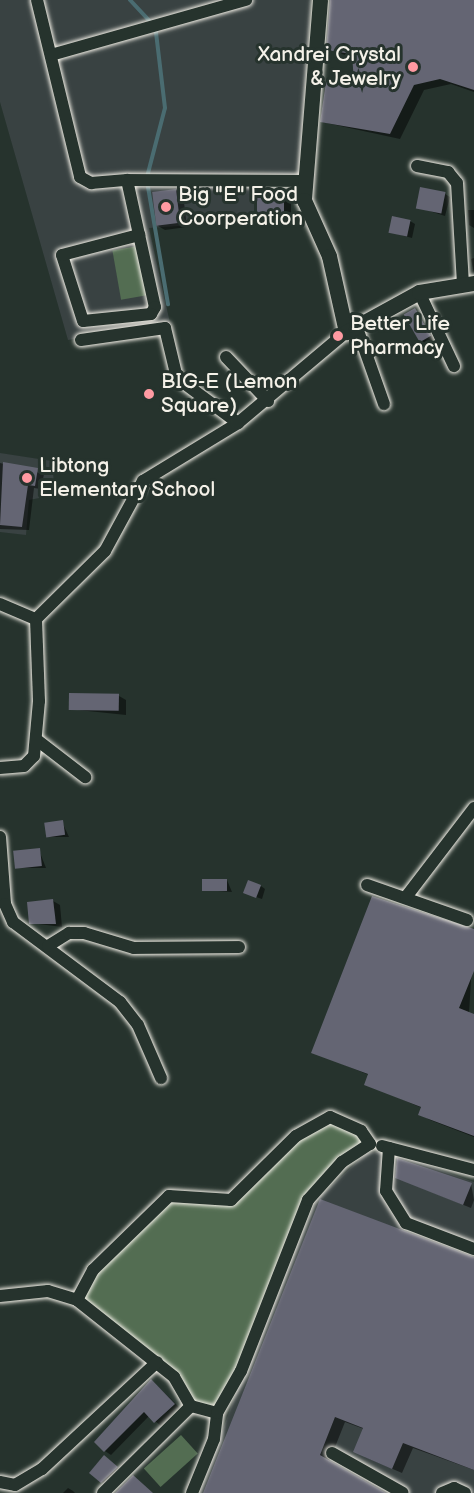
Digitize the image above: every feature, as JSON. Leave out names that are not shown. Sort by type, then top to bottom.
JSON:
[{"type":"main road","points":[[320,0],[304,201],[329,256],[351,328],[420,292],[471,285]]},
{"type":"street","points":[[37,0],[80,177],[91,183],[127,180],[305,181]]},
{"type":"street","points":[[51,55],[246,0]]},
{"type":"street","points":[[417,166],[448,172],[457,183],[471,285]]},
{"type":"street","points":[[127,180],[139,235],[154,311],[83,321],[62,255],[139,235]]},
{"type":"street","points":[[420,292],[454,366]]},
{"type":"street","points":[[81,340],[165,328],[177,378],[238,423]]},
{"type":"street","points":[[1,772],[24,765],[34,756],[37,740],[36,619],[105,551],[143,481],[238,423],[268,401],[351,328],[384,404]]},
{"type":"street","points":[[226,357],[268,401]]},
{"type":"street","points":[[0,604],[36,619]]},
{"type":"street","points":[[37,740],[85,777]]},
{"type":"street","points":[[406,897],[474,807]]},
{"type":"street","points":[[0,837],[3,904],[13,922],[120,1002],[138,1025],[161,1078]]},
{"type":"street","points":[[367,885],[467,920]]},
{"type":"street","points":[[48,946],[69,933],[84,933],[134,948],[239,947]]},
{"type":"street","points":[[77,1300],[93,1270],[169,1196],[231,1200],[297,1136],[330,1117],[361,1131],[370,1144],[474,1170]]},
{"type":"street","points":[[192,1493],[214,1439],[217,1413],[241,1371],[308,1200],[342,1162],[370,1144]]},
{"type":"street","points":[[389,1148],[386,1191],[406,1223],[474,1249]]},
{"type":"street","points":[[0,1296],[48,1291],[77,1300],[174,1377],[191,1406],[217,1413]]},
{"type":"street","points":[[0,1482],[15,1485],[42,1469],[157,1362]]},
{"type":"street","points":[[103,1493],[191,1406]]},
{"type":"street","points":[[332,1453],[403,1493]]},
{"type":"street","points":[[442,1493],[454,1488],[465,1493]]},
{"type":"shaded area","points":[[0,0],[311,0],[298,187],[254,188],[254,221],[149,228],[170,323],[68,340],[0,102]]},
{"type":"shaded area","name":"Libtong Elementary School","points":[[0,453],[52,461],[55,495],[29,500],[26,535],[0,532]]},
{"type":"shaded area","points":[[387,1151],[474,1182],[474,1493],[200,1493],[258,1332],[317,1199],[367,1153]]},
{"type":"green space","points":[[138,246],[147,295],[121,300],[112,251]]},
{"type":"green space","points":[[330,1117],[370,1144],[320,1183],[217,1413],[191,1406],[174,1377],[77,1300],[93,1270],[169,1196],[231,1200],[296,1136]]},
{"type":"green space","points":[[181,1435],[198,1454],[161,1487],[144,1468]]},
{"type":"building","name":"Xandrei Crystal & Jewelry","points":[[330,0],[474,0],[474,90],[440,79],[414,85],[390,134],[320,122],[326,82],[354,82],[352,54],[326,50]]},
{"type":"building","points":[[420,187],[446,192],[441,214],[416,209]]},
{"type":"building","name":"Big \"E\" Food Coorperation","points":[[176,189],[180,223],[156,226],[152,192]]},
{"type":"building","points":[[257,191],[284,191],[284,220],[257,220]]},
{"type":"building","points":[[392,216],[411,220],[407,237],[388,233]]},
{"type":"building","points":[[415,308],[431,336],[420,342],[404,314]]},
{"type":"building","points":[[3,462],[38,468],[35,486],[28,485],[22,527],[0,525]]},
{"type":"building","points":[[69,693],[119,694],[119,711],[69,710]]},
{"type":"building","points":[[63,820],[65,835],[46,837],[44,823]]},
{"type":"building","points":[[40,848],[42,866],[15,869],[13,851]]},
{"type":"building","points":[[202,879],[227,879],[227,891],[202,891]]},
{"type":"building","points":[[248,880],[261,885],[256,898],[243,893]]},
{"type":"building","points":[[372,896],[474,929],[474,971],[459,1008],[474,1014],[474,1136],[418,1115],[421,1107],[364,1085],[368,1074],[311,1053]]},
{"type":"building","points":[[53,899],[56,924],[29,924],[27,902]]},
{"type":"building","points":[[397,1158],[472,1183],[463,1205],[395,1178]]},
{"type":"building","points":[[320,1199],[474,1257],[474,1470],[403,1443],[392,1469],[353,1452],[363,1428],[335,1417],[320,1455],[386,1493],[203,1493]]},
{"type":"building","points":[[151,1379],[175,1404],[154,1423],[144,1412],[104,1452],[94,1442]]},
{"type":"building","points":[[104,1455],[118,1467],[101,1483],[89,1473]]},
{"type":"building","points":[[133,1475],[153,1493],[115,1493]]},
{"type":"waterway","points":[[130,0],[152,24]]},
{"type":"waterway","points":[[147,177],[165,108],[156,32]]},
{"type":"waterway","points":[[148,187],[168,304]]},
{"type":"place","name":"Xandrei Crystal & Jewelry","points":[[413,67]]},
{"type":"place","name":"Big \"E\" Food Coorperation","points":[[166,207]]},
{"type":"place","name":"Better Life Pharmacy","points":[[338,336]]},
{"type":"place","name":"BIG-E (Lemon Square)","points":[[149,394]]},
{"type":"place","name":"Libtong Elementary School","points":[[27,478]]}]
